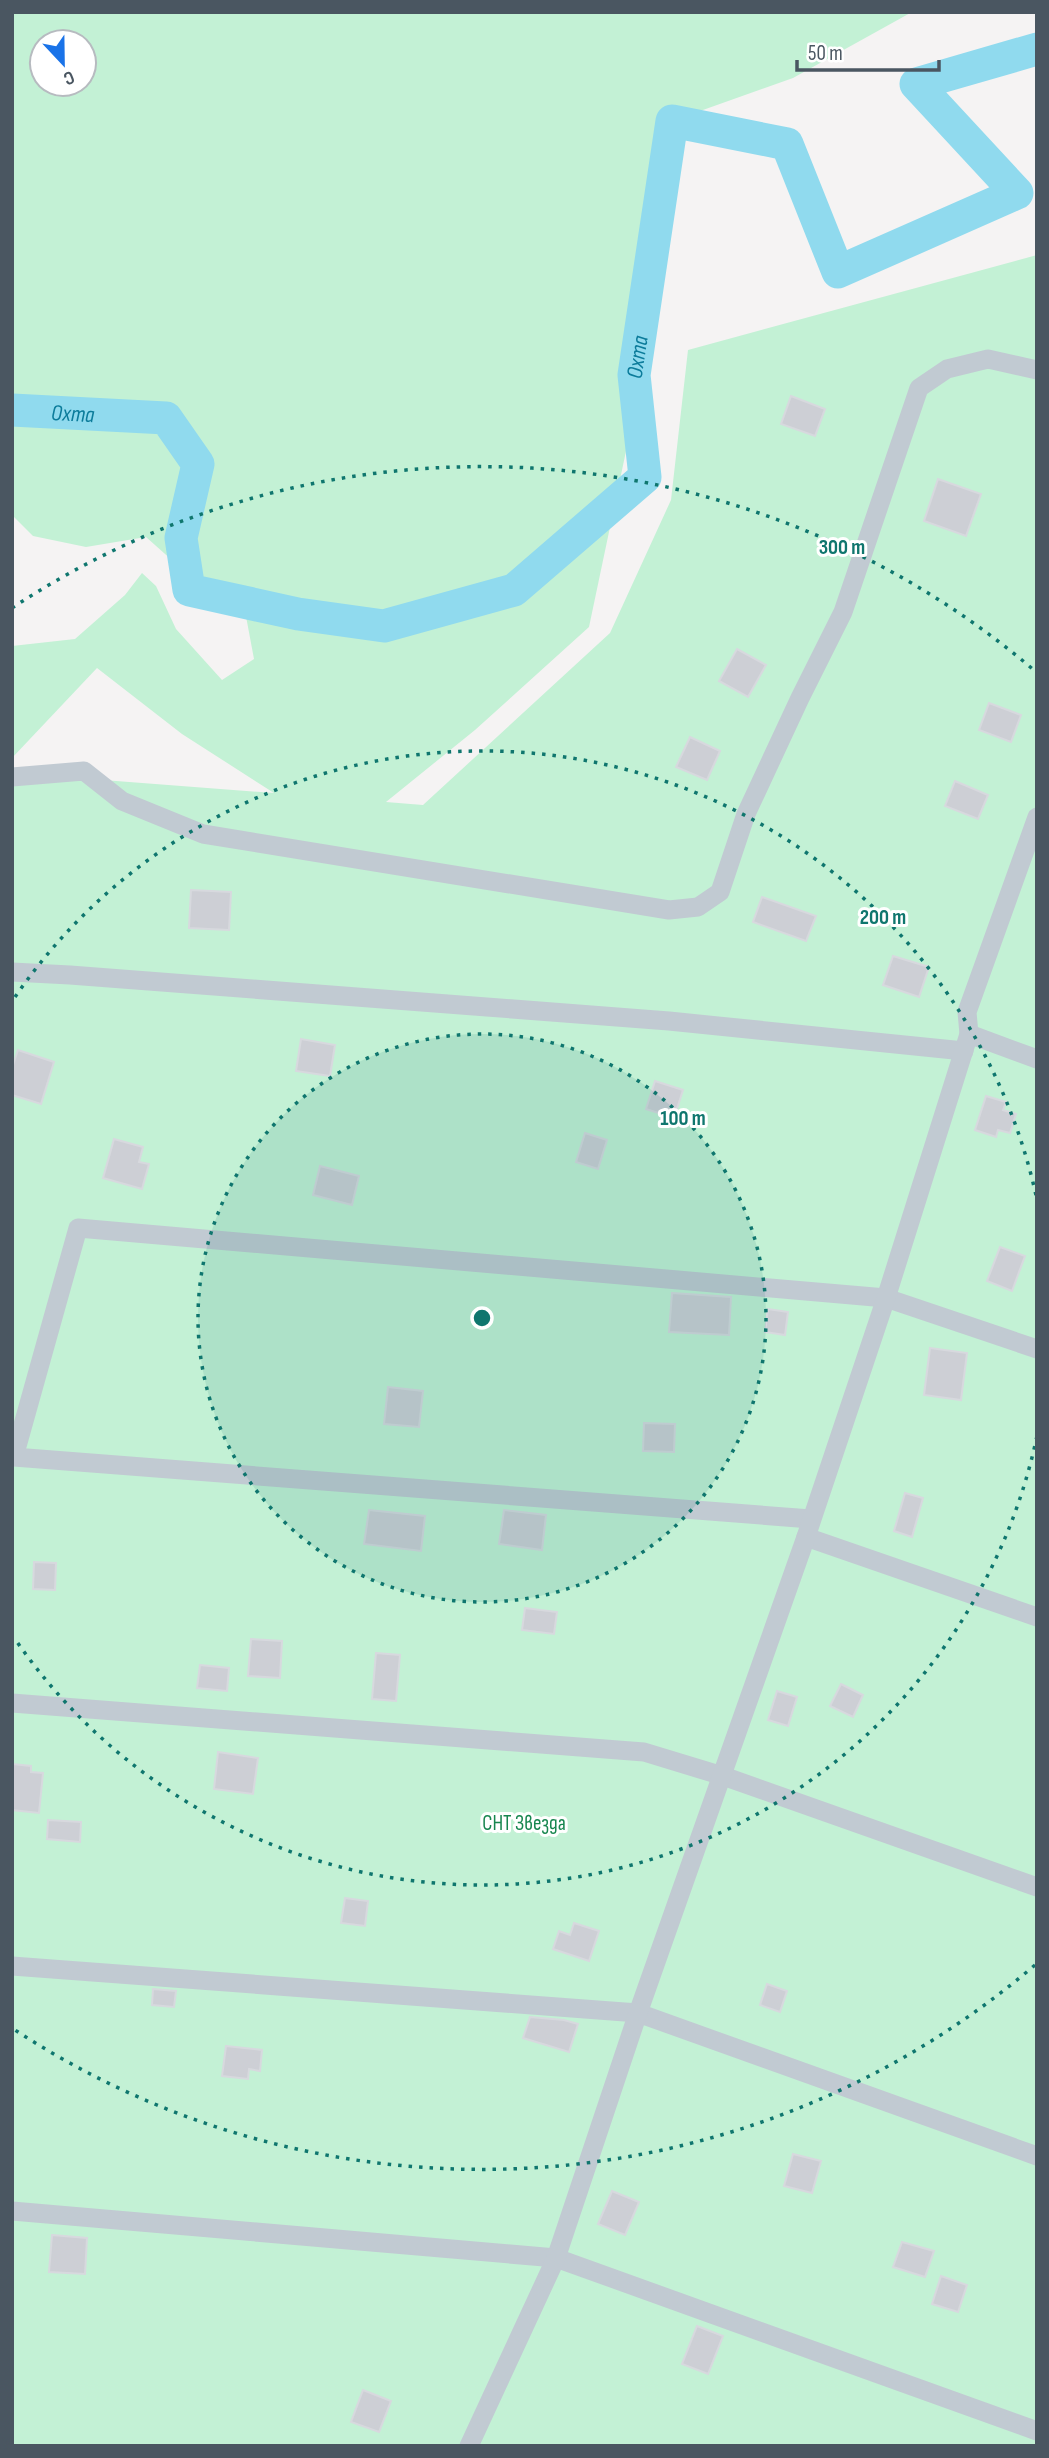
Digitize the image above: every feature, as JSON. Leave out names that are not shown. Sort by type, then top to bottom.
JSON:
[{"type":"street","points":[[12,777],[83,771],[122,802],[203,834],[669,910],[698,907],[720,892],[746,814],[843,612],[919,388],[947,369],[988,359],[1037,370]]},
{"type":"street","points":[[469,2446],[556,2258],[886,1298],[966,1043],[967,1012],[1037,817]]},
{"type":"street","points":[[12,972],[966,1043],[1037,1059]]},
{"type":"street","points":[[1037,1349],[886,1298],[79,1228],[13,1460],[808,1528],[1037,1617]]},
{"type":"street","points":[[12,1703],[644,1752],[723,1776],[1037,1887]]},
{"type":"street","points":[[12,1966],[638,2013],[1037,2156]]},
{"type":"street","points":[[12,2211],[556,2258],[1037,2431]]},
{"type":"green space","name":"СНТ Звезда","points":[[12,12],[912,12],[793,78],[672,121],[651,182],[650,337],[589,627],[475,730],[386,802],[423,805],[610,633],[671,500],[688,350],[1037,255],[1037,2446],[12,2446],[12,773],[274,793],[182,734],[97,668],[12,758],[12,646],[75,639],[125,595],[142,573],[156,586],[176,629],[222,680],[254,659],[245,611],[198,604],[183,570],[146,537],[86,547],[33,536],[12,515]]},
{"type":"building","points":[[791,396],[825,409],[815,436],[781,424]]},
{"type":"building","points":[[938,479],[981,494],[966,536],[924,521]]},
{"type":"building","points":[[737,649],[766,665],[748,697],[719,681]]},
{"type":"building","points":[[989,703],[1021,715],[1011,742],[979,730]]},
{"type":"building","points":[[690,737],[720,751],[707,780],[676,767]]},
{"type":"building","points":[[955,781],[988,795],[978,819],[945,806]]},
{"type":"building","points":[[191,890],[231,892],[229,930],[189,928]]},
{"type":"building","points":[[762,897],[816,916],[806,941],[753,922]]},
{"type":"building","points":[[893,956],[929,967],[919,997],[883,985]]},
{"type":"building","points":[[301,1039],[335,1045],[330,1076],[296,1071]]},
{"type":"building","points":[[18,1050],[54,1062],[41,1104],[12,1095],[12,1068]]},
{"type":"building","points":[[655,1081],[683,1090],[674,1118],[646,1109]]},
{"type":"building","points":[[986,1096],[1006,1102],[1003,1110],[1016,1114],[1010,1133],[998,1130],[996,1137],[975,1130]]},
{"type":"building","points":[[585,1133],[607,1140],[598,1169],[576,1162]]},
{"type":"building","points":[[114,1139],[143,1147],[139,1162],[149,1164],[142,1189],[103,1178]]},
{"type":"building","points":[[320,1166],[359,1176],[352,1205],[313,1195]]},
{"type":"building","points":[[1000,1247],[1025,1256],[1012,1291],[987,1281]]},
{"type":"building","points":[[672,1293],[731,1297],[729,1335],[669,1332]]},
{"type":"building","points":[[768,1309],[788,1312],[785,1335],[765,1332]]},
{"type":"building","points":[[930,1348],[967,1353],[961,1400],[924,1395]]},
{"type":"building","points":[[388,1387],[423,1391],[419,1427],[384,1424]]},
{"type":"building","points":[[644,1423],[675,1424],[674,1452],[643,1451]]},
{"type":"building","points":[[905,1493],[923,1498],[912,1537],[894,1531]]},
{"type":"building","points":[[369,1510],[425,1516],[421,1551],[364,1544]]},
{"type":"building","points":[[504,1510],[546,1515],[542,1550],[499,1544]]},
{"type":"building","points":[[34,1562],[56,1563],[55,1590],[33,1589]]},
{"type":"building","points":[[525,1608],[557,1612],[554,1634],[522,1630]]},
{"type":"building","points":[[251,1639],[282,1641],[280,1678],[248,1676]]},
{"type":"building","points":[[376,1653],[400,1655],[396,1701],[372,1699]]},
{"type":"building","points":[[200,1665],[229,1668],[227,1691],[197,1688]]},
{"type":"building","points":[[841,1684],[863,1695],[853,1717],[830,1706]]},
{"type":"building","points":[[777,1691],[797,1697],[788,1726],[768,1720]]},
{"type":"building","points":[[218,1752],[258,1758],[253,1794],[214,1789]]},
{"type":"building","points":[[12,1764],[31,1766],[31,1772],[43,1773],[39,1813],[12,1810]]},
{"type":"building","points":[[48,1820],[81,1822],[80,1842],[47,1839]]},
{"type":"building","points":[[345,1898],[368,1901],[365,1926],[341,1923]]},
{"type":"building","points":[[574,1923],[599,1931],[589,1961],[553,1949],[559,1931],[570,1935]]},
{"type":"building","points":[[767,1984],[787,1991],[780,2012],[760,2005]]},
{"type":"building","points":[[153,1989],[176,1991],[174,2007],[152,2005]]},
{"type":"building","points":[[530,2017],[578,2024],[569,2052],[523,2038]]},
{"type":"building","points":[[226,2046],[262,2050],[260,2071],[249,2069],[248,2079],[222,2076]]},
{"type":"building","points":[[793,2154],[821,2161],[812,2193],[784,2186]]},
{"type":"building","points":[[612,2191],[639,2202],[625,2235],[598,2224]]},
{"type":"building","points":[[52,2235],[87,2238],[85,2274],[49,2272]]},
{"type":"building","points":[[902,2242],[934,2251],[925,2277],[893,2267]]},
{"type":"building","points":[[941,2276],[967,2285],[958,2312],[932,2304]]},
{"type":"building","points":[[697,2326],[723,2336],[708,2374],[682,2364]]},
{"type":"building","points":[[363,2390],[391,2401],[379,2432],[351,2422]]},
{"type":"waterway","name":"Охта","points":[[12,410],[166,418],[198,464],[181,538],[189,590],[298,614],[384,626],[514,590],[645,477],[634,375],[672,121],[787,144],[838,272],[1017,193],[916,84],[1037,49]]}]
